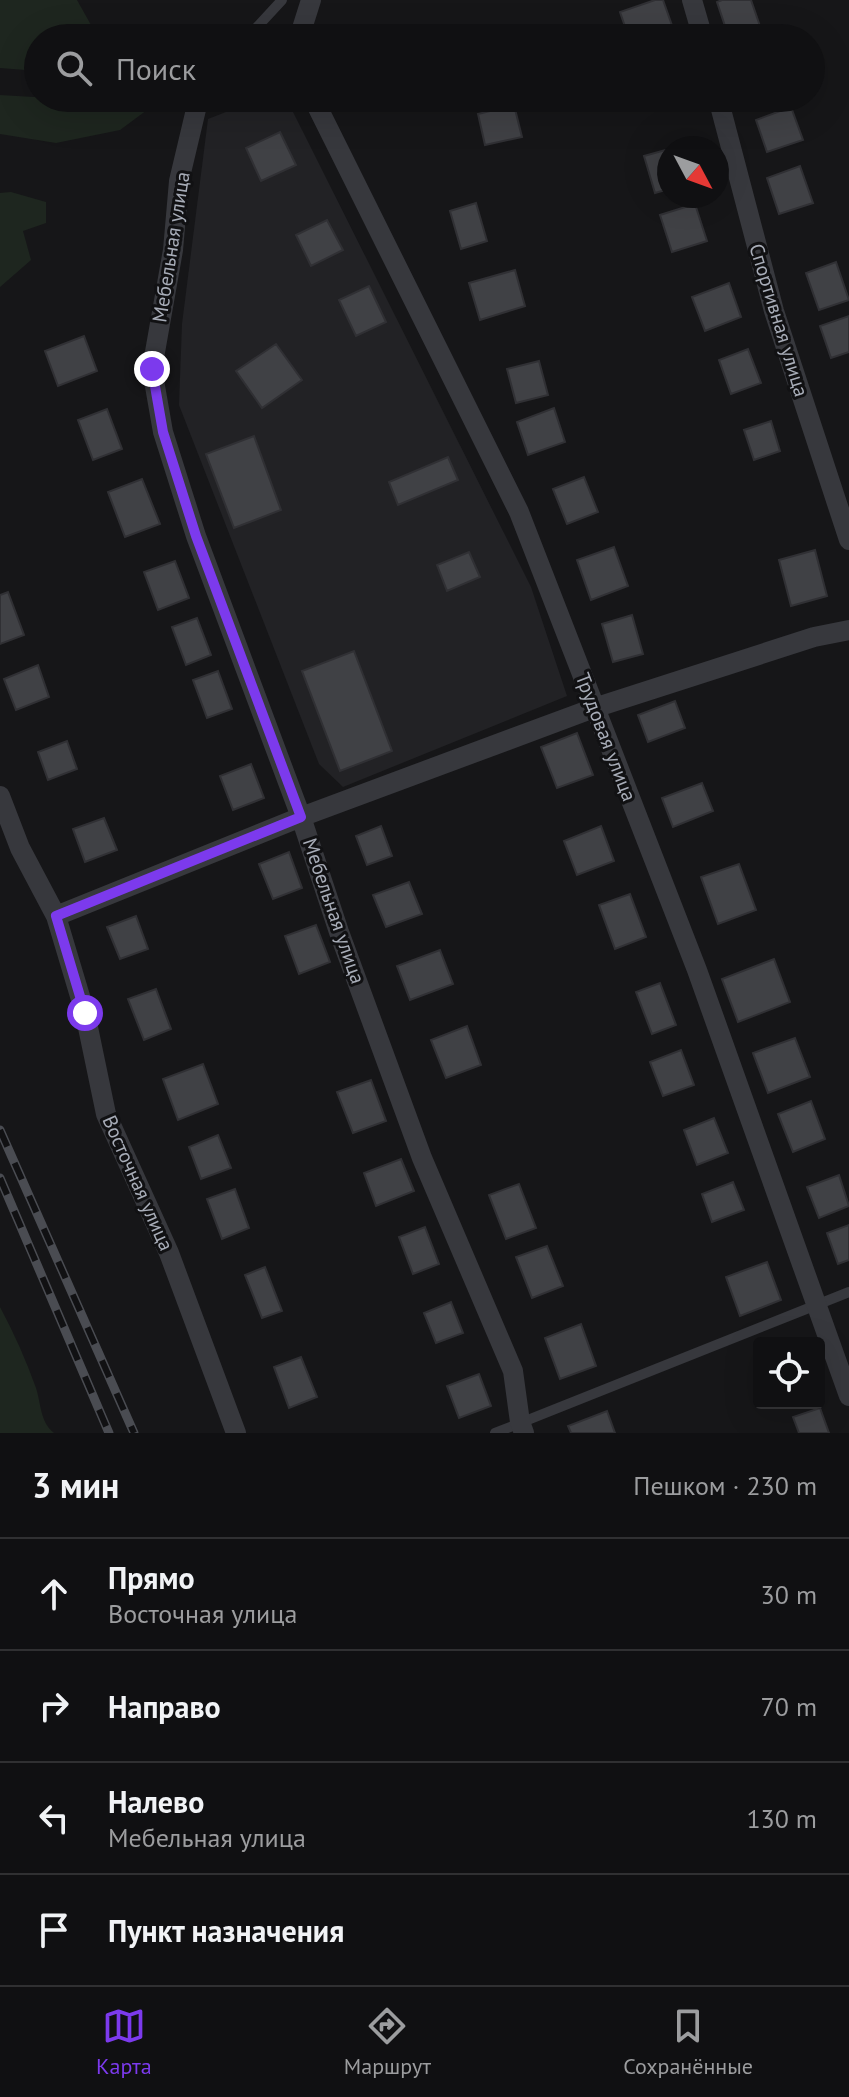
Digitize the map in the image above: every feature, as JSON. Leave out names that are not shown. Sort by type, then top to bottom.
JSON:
[{"type":"street","points":[[303,24],[311,0]]},
{"type":"street","points":[[692,0],[699,24]]},
{"type":"street","name":"Мебельная улица","points":[[196,112],[179,181],[173,250],[152,369],[163,432],[196,536],[301,817],[339,932],[422,1158],[513,1371],[522,1428]]},
{"type":"street","name":"Трудовая улица","points":[[320,112],[519,512],[697,970],[849,1396]]},
{"type":"street","name":"Спортивная улица","points":[[722,112],[774,311],[849,540]]},
{"type":"street","points":[[56,916],[301,817],[594,708],[814,637],[849,630]]},
{"type":"street","name":"Восточная улица","points":[[0,796],[20,848],[56,916],[85,1013],[106,1114],[169,1253],[236,1433]]},
{"type":"lane","points":[[260,24],[282,0]]},
{"type":"lane","points":[[495,1433],[522,1428],[849,1292]]},
{"type":"shaded area","points":[[0,0],[77,0],[90,24],[24,24],[24,70],[0,68]]},
{"type":"shaded area","points":[[0,95],[24,96],[24,112],[144,112],[120,130],[56,143],[0,134]]},
{"type":"shaded area","points":[[226,112],[293,112],[531,587],[567,696],[343,787],[319,764],[179,405],[182,324],[208,119]]},
{"type":"shaded area","points":[[11,192],[46,202],[46,223],[23,231],[31,260],[0,287],[0,193]]},
{"type":"shaded area","points":[[0,1307],[28,1367],[43,1418],[54,1433],[0,1433]]},
{"type":"building","points":[[663,0],[672,24],[624,24],[620,12]]},
{"type":"building","points":[[751,0],[759,24],[724,24],[717,2]]},
{"type":"building","points":[[516,112],[522,137],[485,145],[478,114]]},
{"type":"building","points":[[778,112],[793,112],[803,140],[767,152],[756,120]]},
{"type":"building","points":[[280,132],[296,165],[261,181],[246,148]]},
{"type":"building","points":[[657,152],[657,192],[655,193],[644,156]]},
{"type":"building","points":[[800,166],[813,203],[779,214],[767,178]]},
{"type":"building","points":[[476,203],[487,241],[461,249],[450,211]]},
{"type":"building","points":[[682,208],[696,208],[707,241],[672,252],[660,215]]},
{"type":"building","points":[[327,220],[343,250],[311,266],[296,235]]},
{"type":"building","points":[[836,262],[849,300],[819,310],[806,273]]},
{"type":"building","points":[[515,270],[525,306],[480,320],[469,283]]},
{"type":"building","points":[[729,283],[741,317],[705,331],[692,297]]},
{"type":"building","points":[[369,286],[386,322],[356,336],[339,300]]},
{"type":"building","points":[[849,316],[849,352],[831,358],[820,326]]},
{"type":"building","points":[[84,336],[97,371],[58,386],[45,351]]},
{"type":"building","points":[[276,344],[302,380],[262,408],[236,371]]},
{"type":"building","points":[[748,349],[761,383],[731,394],[719,360]]},
{"type":"building","points":[[539,361],[548,395],[516,403],[507,369]]},
{"type":"building","points":[[554,408],[565,442],[528,455],[517,422]]},
{"type":"building","points":[[107,409],[122,449],[93,460],[78,420]]},
{"type":"building","points":[[771,421],[780,451],[754,460],[744,430]]},
{"type":"building","points":[[254,436],[281,510],[234,528],[206,454]]},
{"type":"building","points":[[448,457],[458,480],[398,505],[389,482]]},
{"type":"building","points":[[584,477],[598,512],[567,524],[553,489]]},
{"type":"building","points":[[142,479],[160,524],[125,537],[108,492]]},
{"type":"building","points":[[614,547],[628,586],[591,600],[577,560]]},
{"type":"building","points":[[815,550],[827,596],[791,606],[779,560]]},
{"type":"building","points":[[469,552],[480,577],[447,591],[437,565]]},
{"type":"building","points":[[175,561],[189,598],[158,610],[144,572]]},
{"type":"building","points":[[8,592],[24,635],[0,644],[0,595]]},
{"type":"building","points":[[632,615],[643,654],[613,662],[602,624]]},
{"type":"building","points":[[197,618],[211,655],[186,665],[172,627]]},
{"type":"building","points":[[354,651],[392,751],[340,771],[302,671]]},
{"type":"building","points":[[38,665],[49,697],[16,710],[4,679]]},
{"type":"building","points":[[218,671],[232,709],[207,718],[193,680]]},
{"type":"building","points":[[675,701],[685,728],[648,742],[638,715]]},
{"type":"building","points":[[577,733],[593,775],[557,788],[541,747]]},
{"type":"building","points":[[67,741],[77,769],[48,780],[38,752]]},
{"type":"building","points":[[251,764],[264,798],[233,810],[220,776]]},
{"type":"building","points":[[702,783],[713,811],[673,827],[662,798]]},
{"type":"building","points":[[104,818],[117,850],[85,862],[73,829]]},
{"type":"building","points":[[381,826],[392,856],[367,865],[356,836]]},
{"type":"building","points":[[601,826],[614,861],[577,875],[564,841]]},
{"type":"building","points":[[289,852],[302,888],[273,899],[259,864]]},
{"type":"building","points":[[739,864],[756,910],[718,924],[701,877]]},
{"type":"building","points":[[409,882],[422,914],[386,927],[373,895]]},
{"type":"building","points":[[630,894],[646,937],[615,949],[599,905]]},
{"type":"building","points":[[136,916],[148,949],[120,959],[107,927]]},
{"type":"building","points":[[316,925],[330,962],[299,974],[285,936]]},
{"type":"building","points":[[440,950],[453,984],[410,1000],[397,966]]},
{"type":"building","points":[[774,959],[790,1002],[738,1022],[722,979]]},
{"type":"building","points":[[660,983],[676,1025],[652,1034],[636,992]]},
{"type":"building","points":[[156,989],[171,1029],[144,1040],[128,999]]},
{"type":"building","points":[[467,1026],[481,1065],[446,1078],[431,1040]]},
{"type":"building","points":[[795,1038],[810,1077],[768,1093],[753,1053]]},
{"type":"building","points":[[681,1050],[694,1085],[663,1096],[650,1062]]},
{"type":"building","points":[[203,1064],[218,1104],[178,1120],[163,1079]]},
{"type":"building","points":[[371,1080],[386,1121],[353,1133],[337,1092]]},
{"type":"building","points":[[811,1101],[825,1139],[793,1152],[778,1114]]},
{"type":"building","points":[[714,1118],[728,1153],[697,1165],[684,1130]]},
{"type":"building","points":[[218,1135],[231,1168],[201,1179],[189,1147]]},
{"type":"building","points":[[401,1159],[414,1191],[376,1206],[364,1173]]},
{"type":"building","points":[[839,1175],[849,1206],[819,1218],[807,1187]]},
{"type":"building","points":[[733,1182],[744,1210],[712,1222],[702,1194]]},
{"type":"building","points":[[519,1184],[536,1228],[506,1239],[489,1195]]},
{"type":"building","points":[[235,1189],[249,1228],[222,1239],[207,1199]]},
{"type":"building","points":[[849,1225],[849,1260],[838,1264],[827,1233]]},
{"type":"building","points":[[425,1227],[439,1264],[413,1274],[399,1237]]},
{"type":"building","points":[[547,1246],[563,1286],[532,1298],[516,1257]]},
{"type":"building","points":[[767,1262],[781,1300],[740,1316],[726,1277]]},
{"type":"building","points":[[265,1267],[282,1311],[262,1318],[245,1275]]},
{"type":"building","points":[[451,1302],[463,1333],[436,1343],[424,1313]]},
{"type":"building","points":[[581,1324],[596,1366],[560,1379],[545,1338]]},
{"type":"building","points":[[301,1357],[317,1397],[289,1408],[274,1367]]},
{"type":"building","points":[[479,1374],[491,1406],[459,1418],[447,1386]]},
{"type":"building","points":[[820,1409],[829,1433],[799,1433],[793,1417]]},
{"type":"building","points":[[607,1411],[615,1433],[571,1433],[568,1426]]},
{"type":"railway","points":[[0,1130],[134,1433]]},
{"type":"railway","points":[[0,1178],[109,1433]]},
{"type":"route","points":[[85,1013],[56,916],[301,817],[196,536],[163,432],[152,369]]}]
